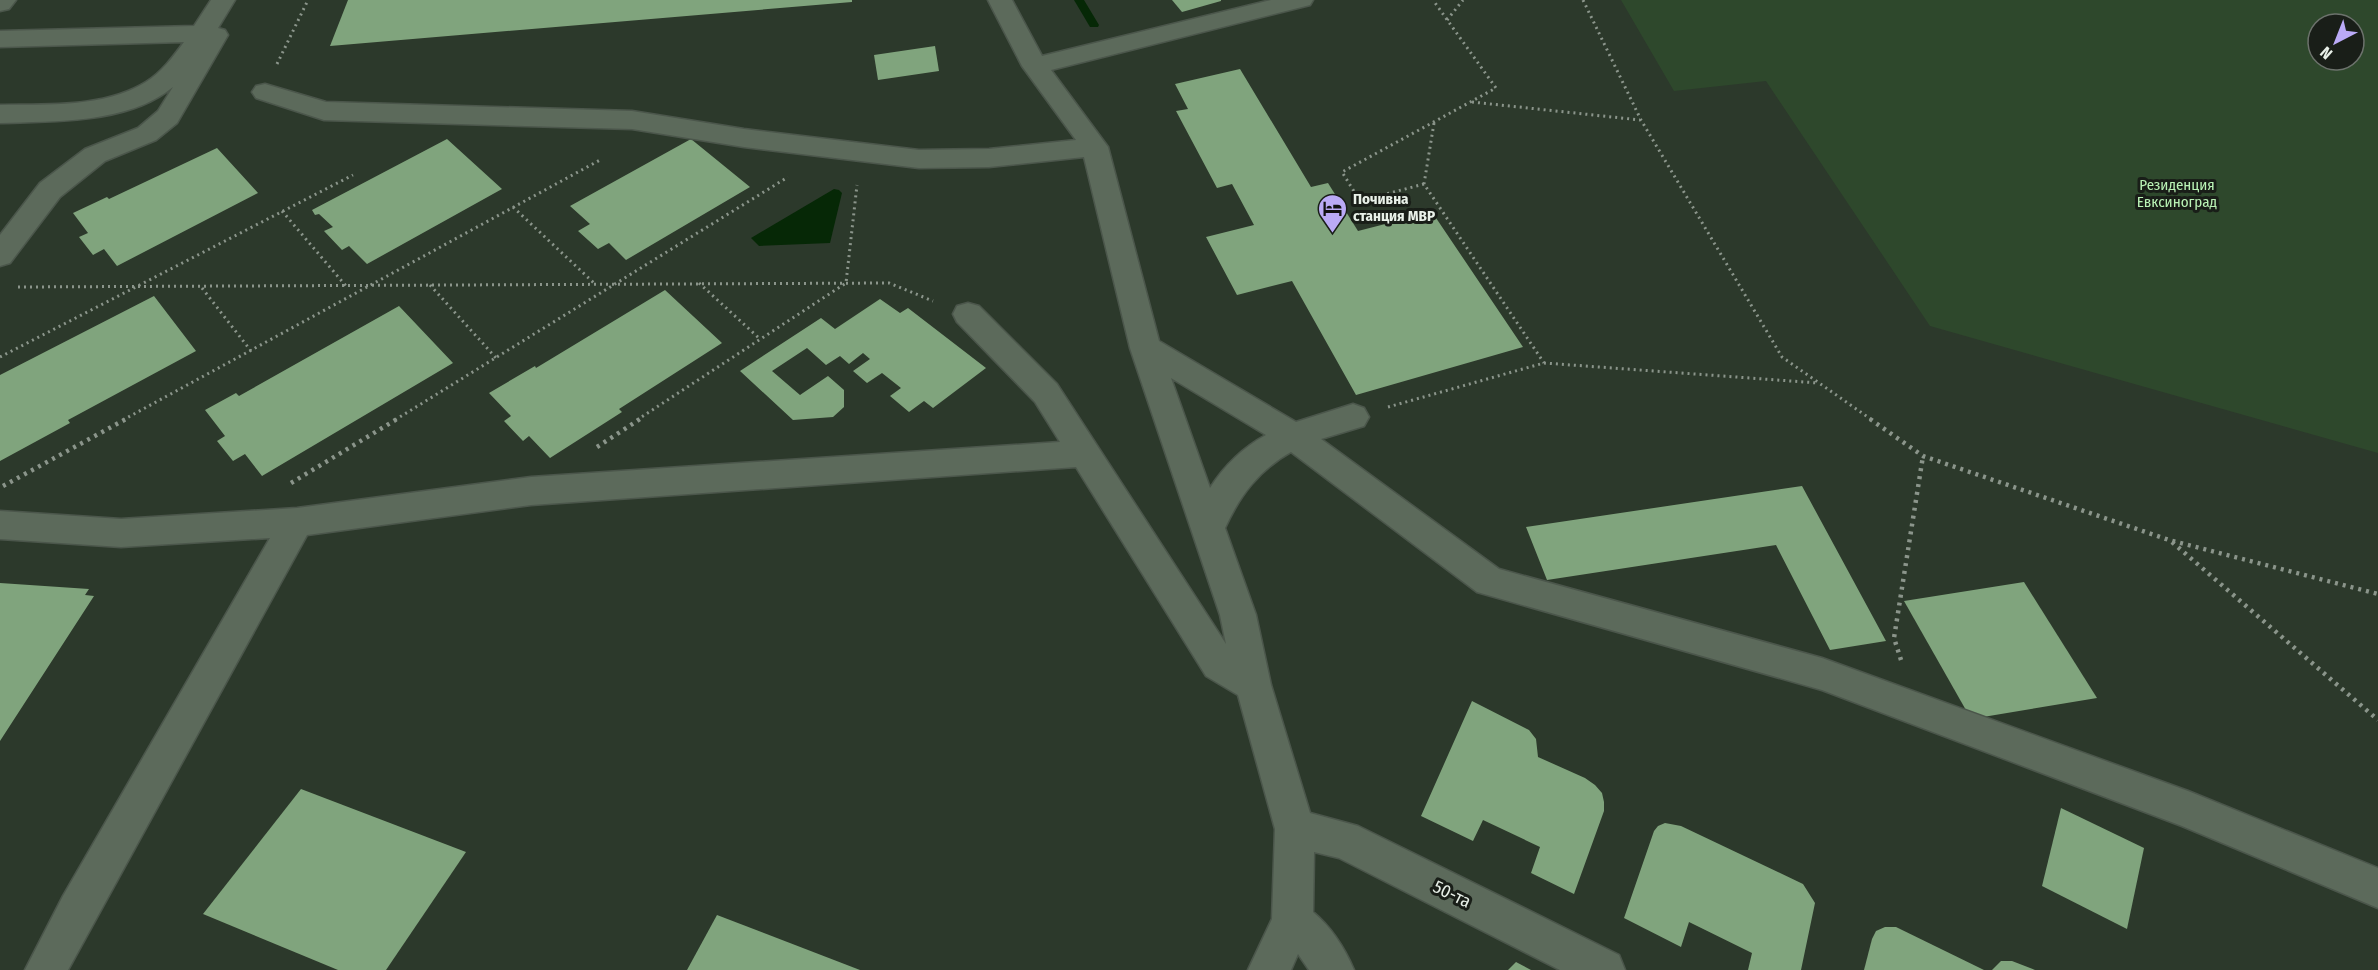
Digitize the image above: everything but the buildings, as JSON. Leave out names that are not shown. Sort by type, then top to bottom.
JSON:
[{"type":"street","points":[[0,4],[4,0]]},
{"type":"street","points":[[0,256],[50,190],[95,155],[147,134],[168,117],[223,0]]},
{"type":"street","points":[[1000,0],[1035,66],[1095,147],[1145,348],[1238,615],[1253,685],[1295,829],[1292,921],[1269,970]]},
{"type":"street","points":[[1035,66],[1302,0]]},
{"type":"street","points":[[0,39],[208,35]]},
{"type":"street","points":[[0,114],[77,110],[116,104],[147,92],[170,76],[208,35]]},
{"type":"street","points":[[265,92],[324,111],[632,120],[756,139],[919,159],[989,158],[1095,147]]},
{"type":"street","points":[[968,314],[1046,393],[1219,664],[1253,685]]},
{"type":"street","points":[[1145,348],[1292,435],[1489,581],[1822,674],[2188,810],[2378,888]]},
{"type":"street","points":[[1208,528],[1229,486],[1258,456],[1292,435],[1353,417]]},
{"type":"street","points":[[0,525],[121,533],[297,522],[531,491],[1083,453]]},
{"type":"street","points":[[46,970],[77,910],[297,522]]},
{"type":"street","name":"50-та","points":[[1295,829],[1344,840],[1604,970]]},
{"type":"street","points":[[1292,921],[1315,941],[1332,970]]},
{"type":"path","points":[[265,92],[308,0]]},
{"type":"path","points":[[1424,184],[1360,201],[1342,172],[1496,88],[1433,0]]},
{"type":"path","points":[[1447,20],[1463,0]]},
{"type":"path","points":[[1583,0],[1641,120],[1782,357],[1923,456],[2169,540],[2378,594]]},
{"type":"path","points":[[1471,102],[1641,120]]},
{"type":"path","points":[[1434,123],[1424,184],[1544,363]]},
{"type":"path","points":[[0,488],[600,160]]},
{"type":"path","points":[[288,484],[497,359],[796,172]]},
{"type":"path","points":[[0,357],[352,175]]},
{"type":"path","points":[[846,283],[857,183]]},
{"type":"path","points":[[513,207],[596,284]]},
{"type":"path","points":[[282,211],[347,286]]},
{"type":"path","points":[[699,282],[760,339]]},
{"type":"path","points":[[11,287],[133,288],[699,282],[889,283],[968,314]]},
{"type":"path","points":[[591,451],[846,283]]},
{"type":"path","points":[[430,285],[497,359]]},
{"type":"path","points":[[201,287],[251,351]]},
{"type":"path","points":[[1353,417],[1544,363],[1821,383]]},
{"type":"path","points":[[1918,709],[1894,638],[1923,456]]},
{"type":"path","points":[[2169,540],[2378,720]]},
{"type":"green space","name":"Резиденция Евксиноград","points":[[1621,0],[2378,0],[2378,453],[1930,326],[1766,81],[1674,91]]},
{"type":"shaded area","points":[[834,189],[842,193],[830,243],[759,246],[751,238]]},
{"type":"waterway","points":[[1079,0],[1094,25]]},
{"type":"place","name":"Почивна станция МВР","points":[[1332,234]]}]
